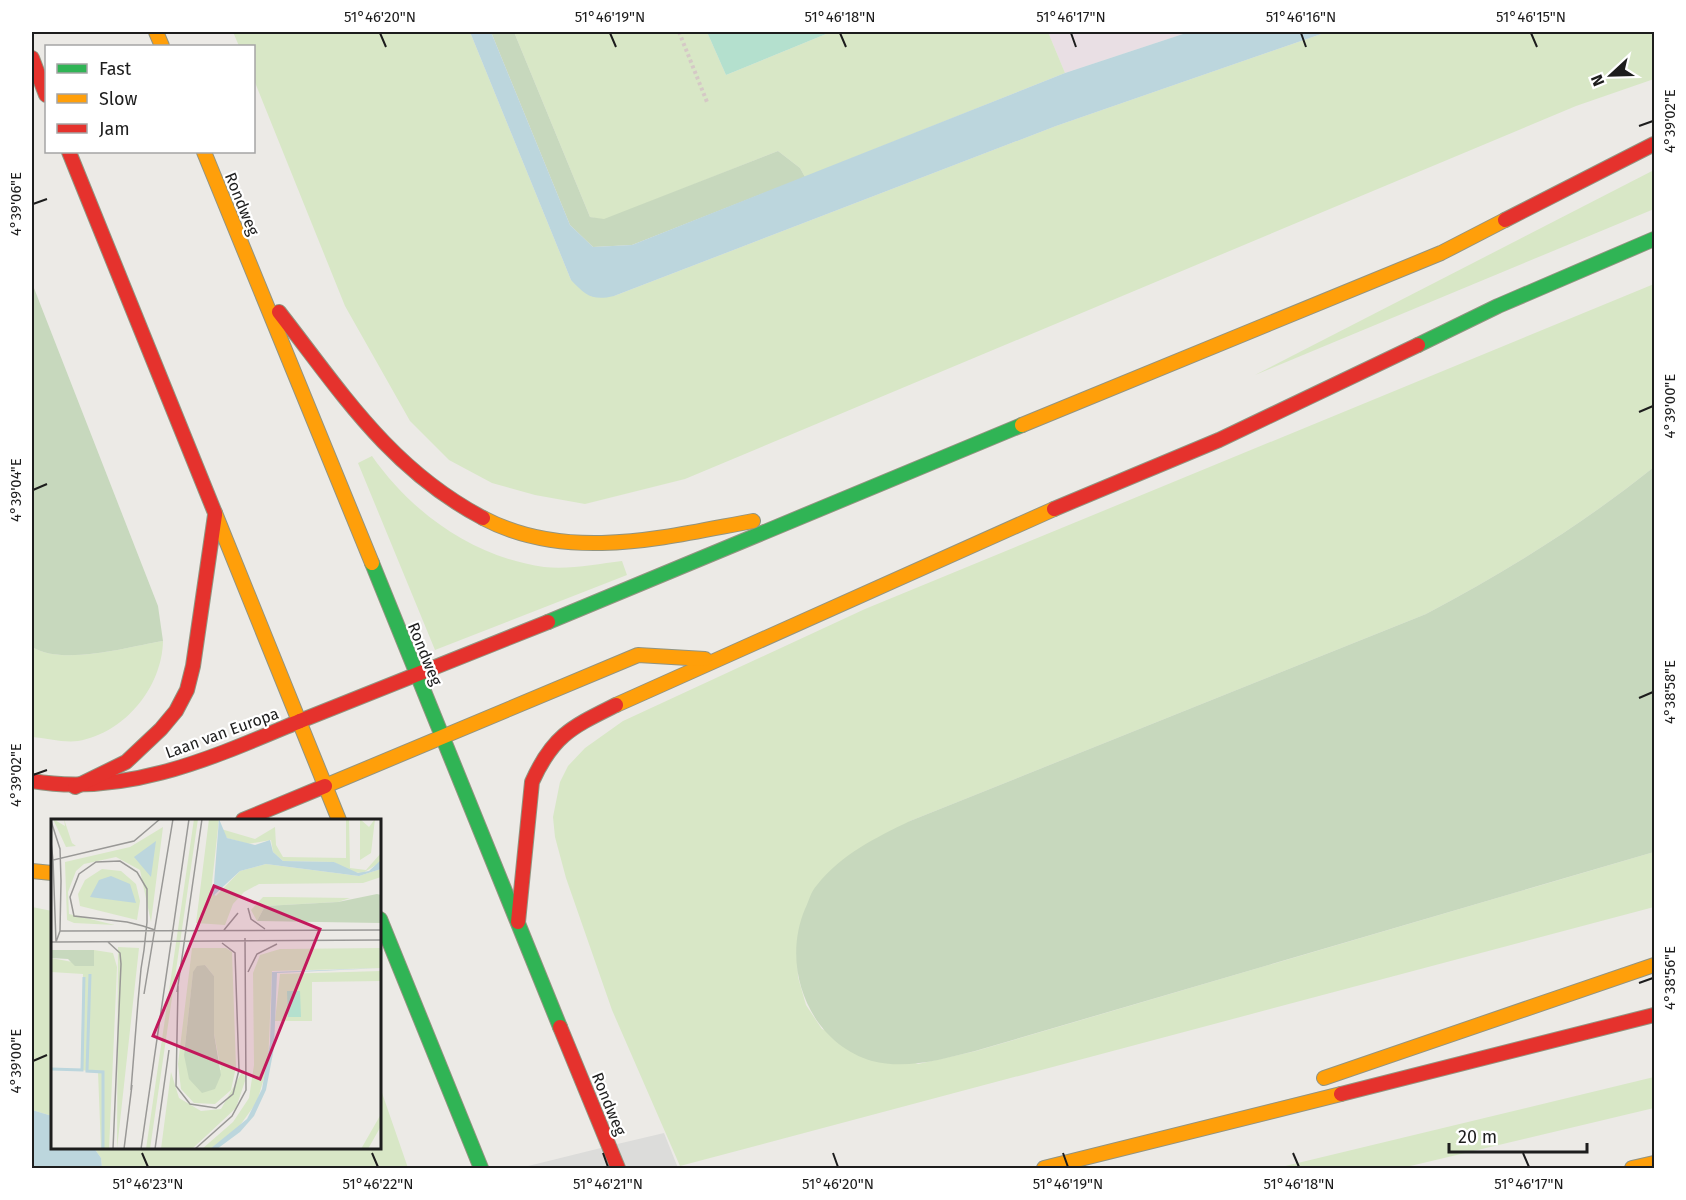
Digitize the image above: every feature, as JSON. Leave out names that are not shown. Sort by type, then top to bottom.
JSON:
[{"type":"main road","points":[[32,58],[45,92]]},
{"type":"main road","points":[[255,281],[379,439],[422,478],[484,520],[522,534],[566,543],[630,543],[811,511],[1441,253],[1654,144]]},
{"type":"main road","points":[[69,153],[339,819]]},
{"type":"main road","name":"Rondweg","points":[[204,153],[618,1168]]},
{"type":"main road","points":[[518,922],[528,803],[532,782],[540,764],[567,730],[709,659],[1036,516],[1219,440],[1498,306],[1654,239]]},
{"type":"main road","name":"Laan van Europa","points":[[32,781],[75,787],[134,779],[181,767],[416,676],[811,511]]},
{"type":"main road","points":[[75,787],[126,762],[176,711],[187,690],[193,666],[215,513]]},
{"type":"main road","points":[[245,819],[638,655],[709,659]]},
{"type":"main road","points":[[32,871],[51,873]]},
{"type":"main road","points":[[381,926],[481,1168]]},
{"type":"main road","points":[[1308,1084],[1654,965]]},
{"type":"main road","points":[[1044,1168],[1654,1016]]},
{"type":"main road","points":[[1107,1152],[1263,1099]]},
{"type":"main road","points":[[1632,1168],[1654,1163]]},
{"type":"path","points":[[679,32],[707,102]]},
{"type":"shaded area","points":[[1048,32],[1189,32],[1065,73]]},
{"type":"green space","points":[[233,32],[470,32],[571,280],[614,296],[1056,126],[1327,32],[1654,32],[1654,79],[1576,106],[685,479],[585,504],[535,495],[492,483],[449,460],[410,421],[345,306],[255,82],[255,45],[239,45]]},
{"type":"green space","points":[[491,32],[514,32],[590,217],[604,219],[778,151],[800,168],[805,177],[632,245],[593,247],[570,225]]},
{"type":"green space","points":[[514,32],[707,32],[726,75],[831,32],[1048,32],[1065,73],[805,177],[800,168],[778,151],[604,220],[590,217]]},
{"type":"green space","points":[[707,32],[831,32],[726,75]]},
{"type":"green space","points":[[1654,170],[1654,209],[1255,375]]},
{"type":"green space","points":[[32,283],[158,606],[163,641],[114,651],[78,655],[60,655],[32,647]]},
{"type":"green space","points":[[1654,284],[1654,467],[1600,508],[1544,546],[1426,614],[910,821],[797,947],[798,977],[806,1005],[822,1029],[918,1064],[976,1051],[1654,852],[1654,907],[680,1166],[612,1010],[566,878],[555,837],[553,817],[560,782],[568,766],[585,748],[623,721],[865,609]]},
{"type":"green space","points":[[372,456],[388,477],[425,514],[469,543],[518,562],[544,567],[573,567],[622,561],[627,575],[435,650],[358,463]]},
{"type":"green space","points":[[1654,467],[1654,852],[975,1051],[937,1060],[911,1064],[872,1061],[850,1052],[832,1038],[817,1021],[806,1000],[799,978],[796,955],[798,932],[815,887],[837,864],[860,848],[910,821],[1426,614],[1544,546],[1600,508]]},
{"type":"green space","points":[[163,641],[156,675],[138,705],[125,718],[95,736],[78,741],[32,737],[32,647],[60,655],[78,655],[114,651]]},
{"type":"green space","points":[[32,907],[51,911],[51,1116],[32,1110]]},
{"type":"green space","points":[[1654,1077],[1654,1108],[1402,1168],[1277,1168]]},
{"type":"green space","points":[[381,1090],[408,1168],[102,1168],[101,1158],[95,1149],[381,1149]]},
{"type":"water","points":[[470,32],[491,32],[570,225],[593,247],[632,245],[1065,73],[1189,32],[1327,32],[1056,126],[614,296],[601,298],[590,296],[571,280]]},
{"type":"water","points":[[32,1110],[51,1116],[51,1149],[95,1149],[101,1158],[102,1168],[32,1168]]},
{"type":"pier","points":[[664,1133],[678,1168],[520,1168],[609,1146]]},
{"type":"traffic: fast","points":[[1418,345],[1498,306],[1654,239]]},
{"type":"traffic: fast","points":[[548,622],[1022,425]]},
{"type":"traffic: fast","points":[[372,563],[560,1027]]},
{"type":"traffic: fast","points":[[381,921],[481,1168]]},
{"type":"traffic: slow","points":[[156,32],[162,45]]},
{"type":"traffic: slow","points":[[204,153],[372,563]]},
{"type":"traffic: slow","points":[[1022,425],[1441,253],[1505,220]]},
{"type":"traffic: slow","points":[[616,705],[1054,509]]},
{"type":"traffic: slow","points":[[215,513],[339,819]]},
{"type":"traffic: slow","points":[[483,518],[515,532],[549,540],[583,543],[651,539],[753,521]]},
{"type":"traffic: slow","points":[[325,786],[638,655],[705,659]]},
{"type":"traffic: slow","points":[[32,871],[51,873]]},
{"type":"traffic: slow","points":[[1324,1078],[1654,965]]},
{"type":"traffic: slow","points":[[1044,1168],[1341,1094]]},
{"type":"traffic: slow","points":[[1632,1168],[1654,1163]]},
{"type":"traffic: jam","points":[[32,58],[45,92]]},
{"type":"traffic: jam","points":[[1505,220],[1654,144]]},
{"type":"traffic: jam","points":[[69,153],[215,513]]},
{"type":"traffic: jam","points":[[279,312],[347,400],[394,453],[421,477],[483,518]]},
{"type":"traffic: jam","points":[[1054,509],[1219,440],[1418,345]]},
{"type":"traffic: jam","points":[[75,787],[126,762],[161,729],[176,711],[187,690],[193,666],[215,515]]},
{"type":"traffic: jam","points":[[300,721],[548,622]]},
{"type":"traffic: jam","points":[[518,922],[532,782],[548,753],[565,734],[616,705]]},
{"type":"traffic: jam","points":[[32,781],[67,784],[136,779],[202,760],[300,721]]},
{"type":"traffic: jam","points":[[245,819],[325,786]]},
{"type":"traffic: jam","points":[[1341,1094],[1654,1015]]},
{"type":"traffic: jam","points":[[560,1027],[618,1168]]}]
